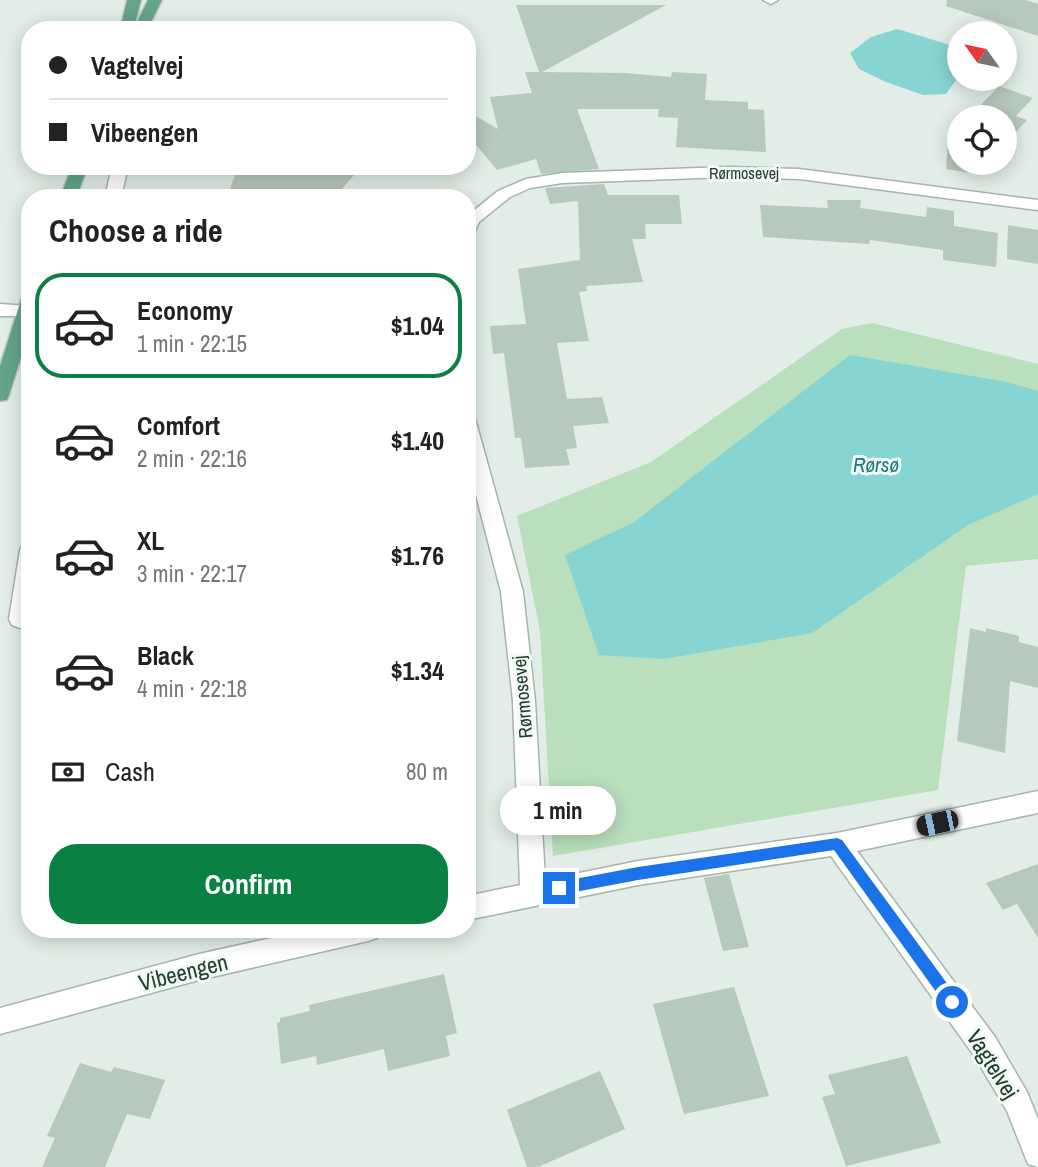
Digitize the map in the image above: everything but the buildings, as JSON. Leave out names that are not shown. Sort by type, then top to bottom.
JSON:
[{"type":"main road","points":[[129,21],[134,0]]},
{"type":"main road","points":[[144,21],[155,0]]},
{"type":"main road","points":[[0,395],[21,328]]},
{"type":"street","name":"Rørmosevej","points":[[476,217],[504,194],[526,184],[562,178],[727,172],[799,174],[1038,205]]},
{"type":"street","points":[[0,310],[21,306]]},
{"type":"street","name":"Rørmosevej","points":[[476,456],[512,592],[524,701],[533,894]]},
{"type":"street","points":[[20,619],[21,612]]},
{"type":"street","points":[[476,906],[638,873],[837,844],[1038,802]]},
{"type":"street","name":"Vagtelvej","points":[[837,844],[985,1047],[1017,1102],[1038,1154]]},
{"type":"street","name":"Vibeengen","points":[[0,1021],[199,967],[329,938]]},
{"type":"green space","points":[[872,323],[1038,364],[1038,559],[966,566],[938,790],[553,856],[540,631],[517,516],[651,462],[842,329]]},
{"type":"water","points":[[897,29],[947,44],[948,91],[946,94],[923,95],[859,69],[850,53],[871,37]]},
{"type":"water","name":"Rørsø","points":[[850,355],[1007,382],[1038,391],[1038,494],[968,525],[812,633],[664,659],[599,655],[565,555],[634,522]]},
{"type":"route","points":[[559,888],[638,873],[837,844],[952,1002]]}]
